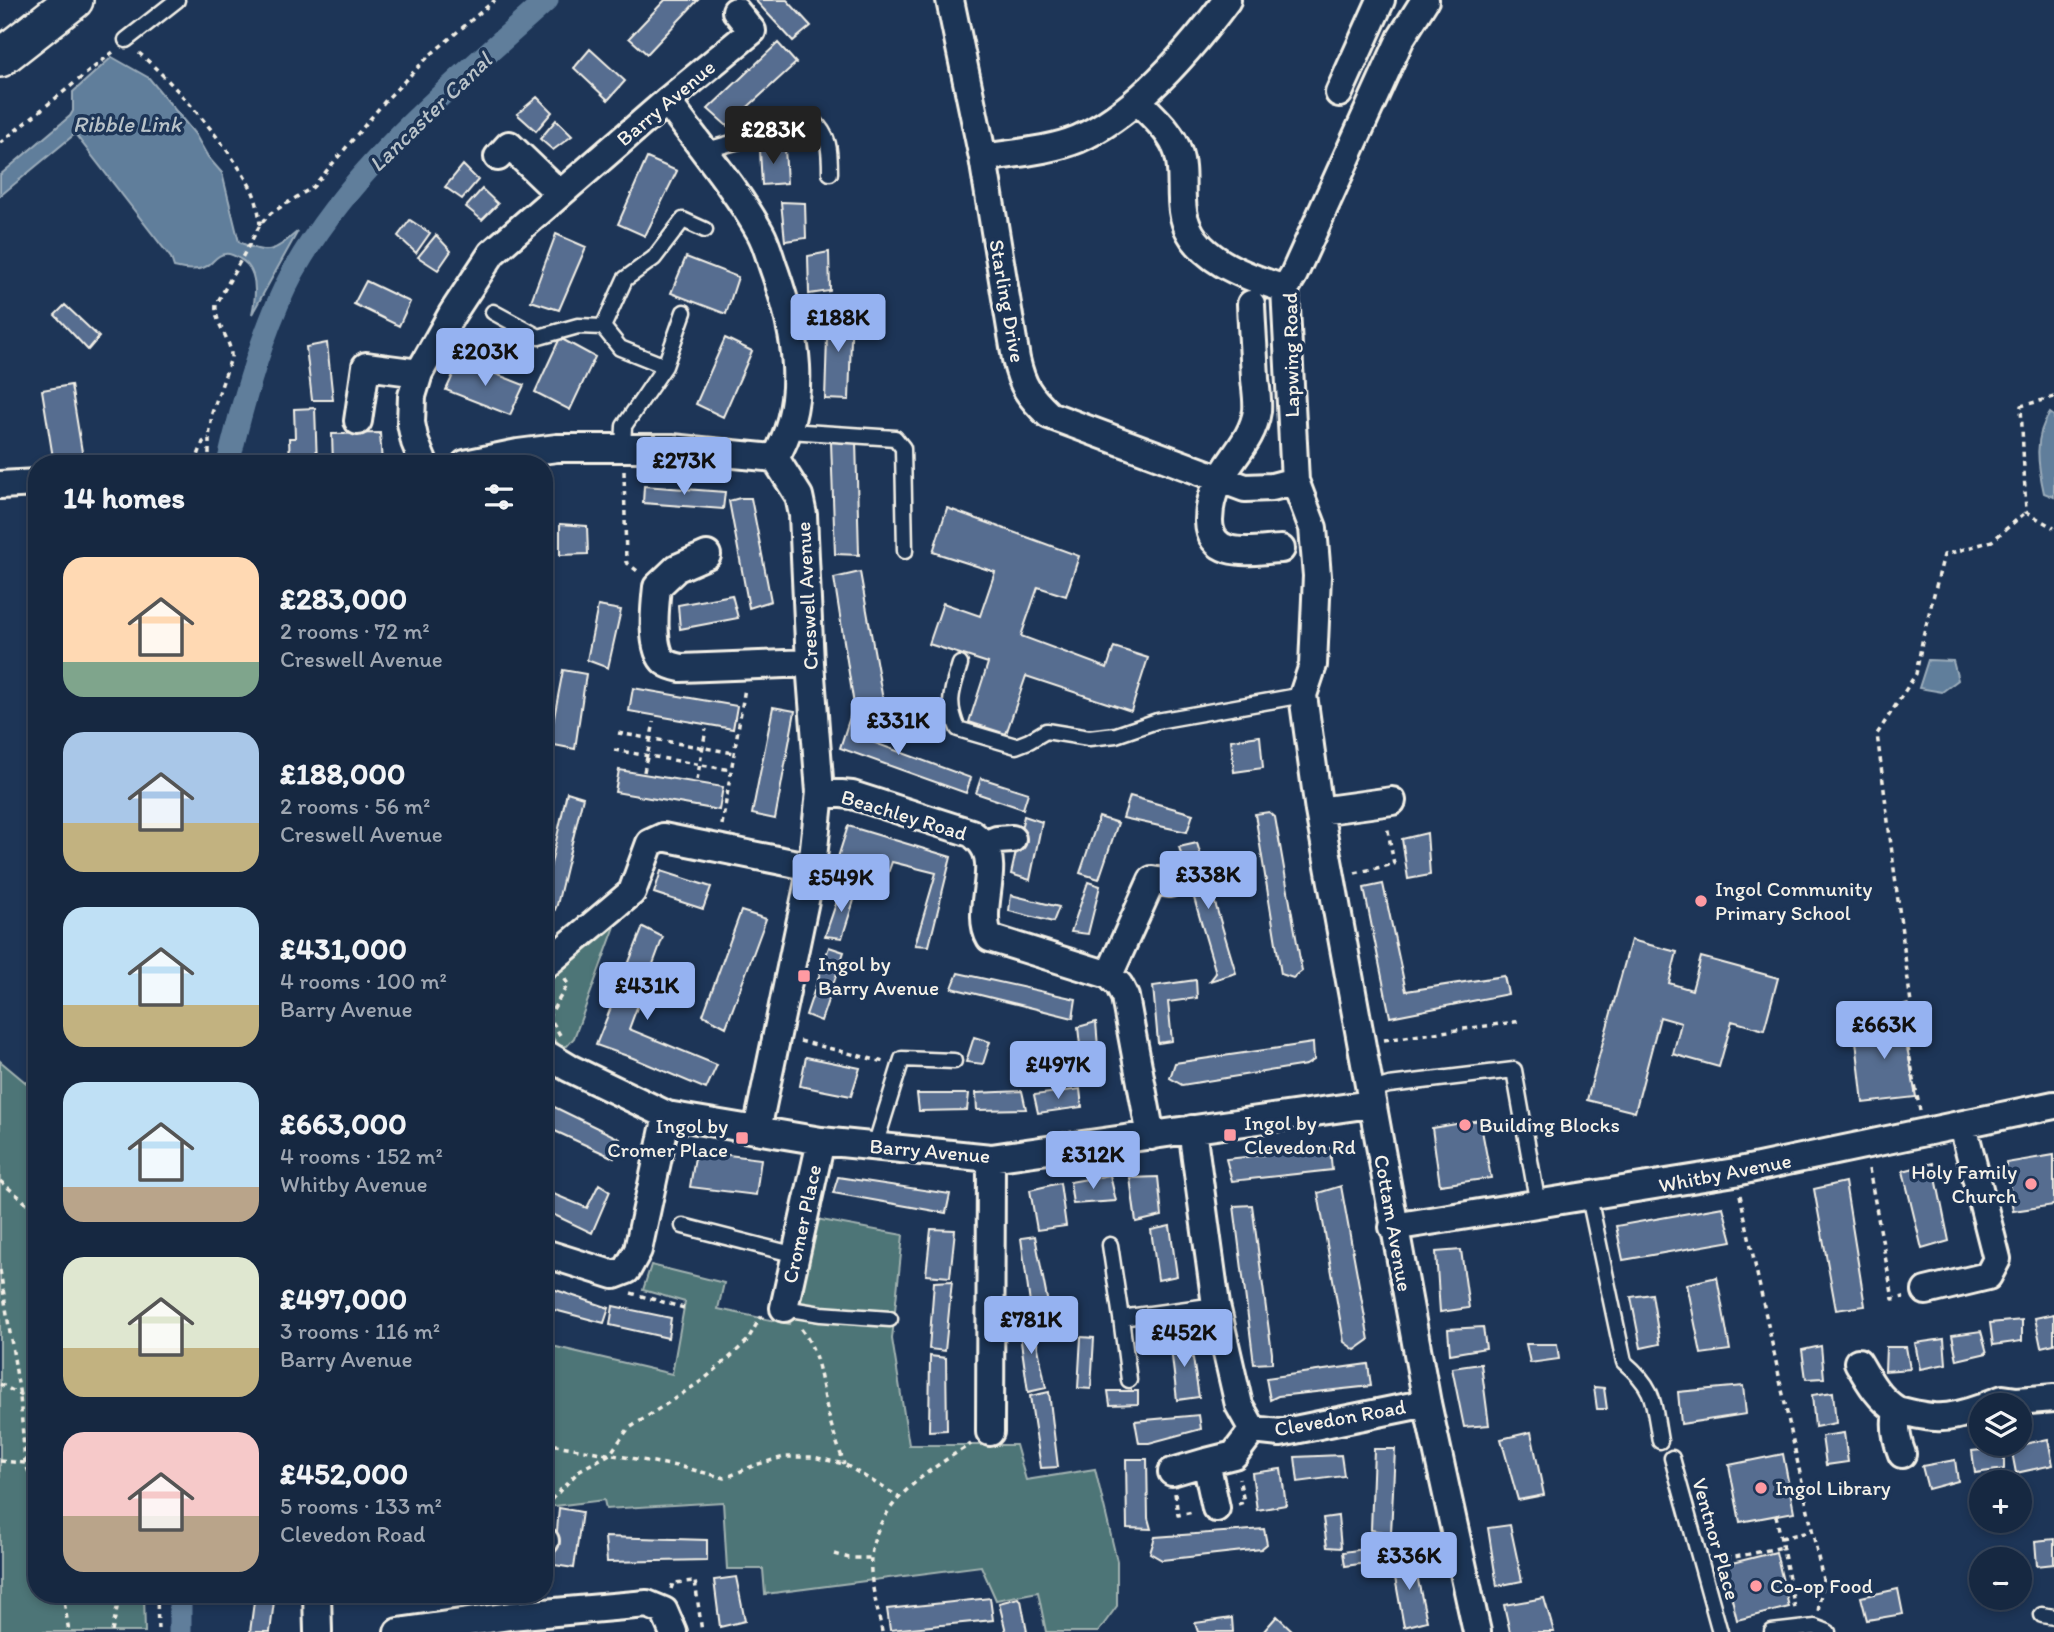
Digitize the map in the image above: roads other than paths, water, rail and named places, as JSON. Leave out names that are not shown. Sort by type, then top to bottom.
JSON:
[{"type":"main road","points":[[0,58],[74,0]]},
{"type":"street","name":"Starling Drive","points":[[950,0],[983,158],[1016,359],[1021,380],[1030,397],[1049,415],[1245,488],[1272,487],[1295,481]]},
{"type":"street","points":[[983,158],[1076,140],[1101,127],[1138,101],[1227,0]]},
{"type":"street","points":[[1339,93],[1381,0]]},
{"type":"street","name":"Lapwing Road","points":[[1303,695],[1313,665],[1317,576],[1313,528],[1295,481],[1285,289],[1401,38],[1425,0]]},
{"type":"street","name":"Barry Avenue","points":[[420,455],[411,423],[412,396],[419,373],[452,314],[492,253],[559,193],[752,31],[734,5]]},
{"type":"street","points":[[508,455],[557,448],[672,448],[775,458],[789,431],[796,390],[795,345],[780,288],[761,234],[734,192],[667,101]]},
{"type":"street","points":[[1138,101],[1167,131],[1178,153],[1183,214],[1192,236],[1223,264],[1285,289]]},
{"type":"street","points":[[498,157],[509,145],[559,193]]},
{"type":"street","points":[[1251,304],[1257,410],[1247,435],[1219,478],[1209,510],[1209,535],[1217,545],[1240,551],[1281,549]]},
{"type":"street","points":[[358,421],[366,366],[419,373]]},
{"type":"street","name":"Creswell Avenue","points":[[757,1130],[812,867],[820,792],[803,515],[799,496],[775,458]]},
{"type":"street","points":[[0,485],[28,483]]},
{"type":"street","points":[[707,555],[677,568],[657,587],[656,640],[659,654],[666,663],[681,668],[810,663]]},
{"type":"street","name":"Cottam Avenue","points":[[1303,695],[1319,811],[1393,1227],[1427,1404],[1477,1632]]},
{"type":"street","name":"Beachley Road","points":[[820,792],[852,794],[971,833],[984,845],[988,864],[986,926],[990,938],[1109,975]]},
{"type":"street","points":[[1319,811],[1388,802]]},
{"type":"street","points":[[553,959],[632,892],[650,843],[663,837],[812,867]]},
{"type":"street","name":"Beachley Road","points":[[984,845],[997,840],[1012,839]]},
{"type":"street","points":[[1151,1136],[1125,997],[1119,985],[1109,975],[1152,880],[1170,883]]},
{"type":"street","name":"Barry Avenue","points":[[553,1058],[667,1115],[821,1141],[991,1158],[1151,1136],[1370,1098]]},
{"type":"street","name":"Whitby Avenue","points":[[1393,1227],[1735,1172],[2054,1105]]},
{"type":"street","points":[[553,1256],[614,1275],[626,1270],[638,1250],[667,1115]]},
{"type":"street","points":[[1926,1291],[1988,1276],[1997,1259],[1963,1126]]},
{"type":"street","name":"Clevedon Road","points":[[1192,1129],[1216,1305],[1239,1405],[1253,1430]]},
{"type":"street","name":"Cromer Place","points":[[784,1308],[821,1141]]},
{"type":"street","points":[[990,1432],[991,1158]]},
{"type":"street","points":[[1858,1362],[1874,1390],[1896,1410],[1945,1419],[1969,1412]]},
{"type":"street","points":[[2032,1400],[2054,1398]]},
{"type":"street","name":"Clevedon Road","points":[[1253,1430],[1280,1433],[1427,1404]]},
{"type":"street","points":[[1896,1410],[1896,1432],[1902,1454]]},
{"type":"street","name":"Clevedon Road","points":[[1172,1472],[1234,1455],[1253,1430]]},
{"type":"street","points":[[1206,1462],[1216,1508]]},
{"type":"street","points":[[317,1603],[318,1632]]},
{"type":"street","points":[[398,1632],[510,1605],[552,1612],[646,1604],[668,1621]]},
{"type":"lane","points":[[126,40],[177,0]]},
{"type":"lane","points":[[703,151],[811,119],[824,131],[830,153],[830,173]]},
{"type":"lane","points":[[603,327],[625,279],[654,258],[683,220],[705,230]]},
{"type":"lane","points":[[493,312],[540,337],[578,326],[603,327],[620,348],[665,366]]},
{"type":"lane","points":[[623,448],[624,426],[665,366],[684,312]]},
{"type":"lane","points":[[789,431],[895,438],[903,447],[905,551]]},
{"type":"lane","points":[[960,664],[951,691],[950,712],[958,729],[1016,746],[1046,731],[1089,738],[1116,735],[1157,721],[1303,695]]},
{"type":"lane","points":[[875,1146],[902,1059],[954,1060]]},
{"type":"lane","points":[[1370,1098],[1389,1085],[1514,1070],[1538,1205]]},
{"type":"lane","points":[[1589,1197],[1624,1362],[1650,1390],[1660,1441]]},
{"type":"lane","points":[[683,1226],[796,1255]]},
{"type":"lane","points":[[1110,1245],[1129,1380]]},
{"type":"lane","points":[[1121,1318],[1216,1305]]},
{"type":"lane","points":[[784,1308],[821,1314],[890,1319]]},
{"type":"lane","name":"Ventnor Place","points":[[1672,1458],[1720,1632]]},
{"type":"lane","points":[[1772,1632],[1799,1627],[1822,1629]]},
{"type":"water","name":"Ribble Link","points":[[112,57],[149,78],[195,134],[208,157],[222,173],[239,242],[258,249],[271,250],[298,231],[252,314],[255,284],[246,263],[234,256],[223,254],[199,269],[174,267],[171,258],[75,134],[0,196],[0,175],[70,116],[73,111],[73,92]]},
{"type":"water","points":[[2050,413],[2054,416],[2054,497],[2044,493],[2038,452],[2041,431]]},
{"type":"water","points":[[1928,660],[1953,661],[1958,680],[1942,692],[1919,688]]},
{"type":"waterway","name":"Lancaster Canal","points":[[230,455],[263,340],[282,293],[318,232],[376,160],[409,126],[547,0]]},
{"type":"waterway","name":"Lancaster Canal","points":[[180,1603],[180,1632]]},
{"type":"place","name":"Ingol Community Primary School","points":[[1701,901]]},
{"type":"place","name":"Ingol by Barry Avenue","points":[[804,976]]},
{"type":"place","name":"Building Blocks","points":[[1465,1125]]},
{"type":"place","name":"Ingol by Clevedon Rd","points":[[1230,1135]]},
{"type":"place","name":"Ingol by Cromer Place","points":[[742,1138]]},
{"type":"place","name":"Holy Family Church","points":[[2031,1184]]},
{"type":"place","name":"Ingol Library","points":[[1761,1488]]},
{"type":"place","name":"Co-op Food","points":[[1756,1586]]}]
